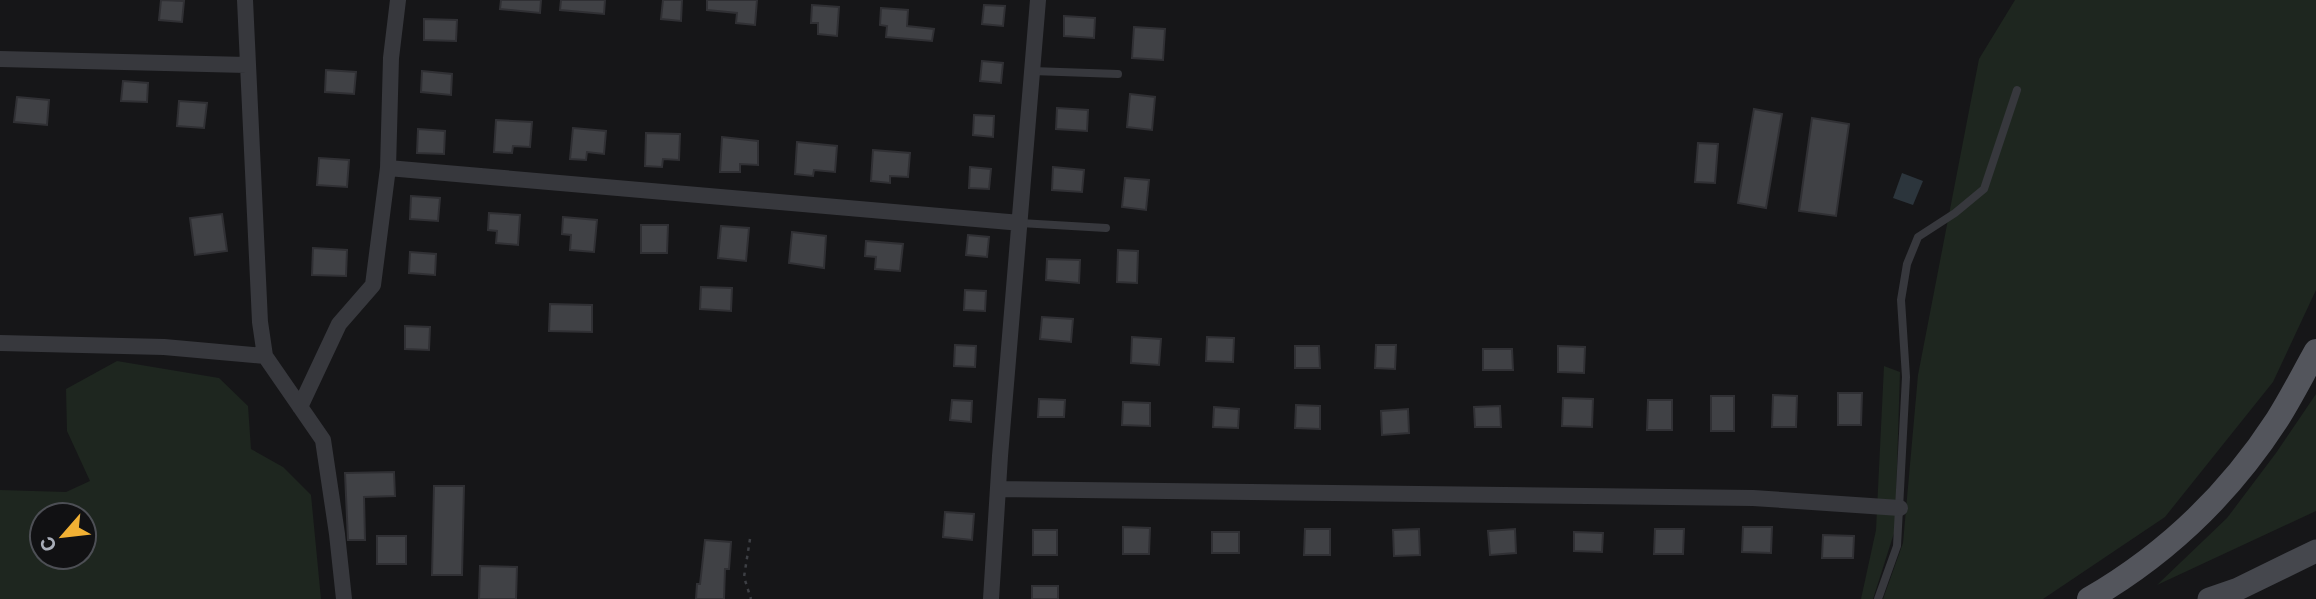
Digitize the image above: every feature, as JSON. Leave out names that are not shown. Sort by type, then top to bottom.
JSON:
[{"type":"main road","points":[[2090,599],[2124,579],[2183,533],[2232,481],[2277,421],[2316,351]]},
{"type":"main road","points":[[2209,599],[2234,594],[2316,551]]},
{"type":"street","points":[[245,0],[260,323],[265,356],[323,440],[344,599]]},
{"type":"street","points":[[300,407],[339,324],[373,285],[388,168],[391,58],[398,0]]},
{"type":"street","points":[[991,599],[1038,0]]},
{"type":"street","points":[[0,59],[247,65]]},
{"type":"street","points":[[388,168],[1020,223]]},
{"type":"street","points":[[0,342],[164,347],[265,356]]},
{"type":"street","points":[[998,489],[1753,498],[1900,508]]},
{"type":"lane","points":[[1032,71],[1118,74]]},
{"type":"lane","points":[[1878,599],[1897,546],[1906,377],[1901,300],[1906,264],[1918,237],[1955,213],[1984,189],[2017,90]]},
{"type":"lane","points":[[1020,223],[1106,228]]},
{"type":"path","points":[[750,539],[744,577],[751,599]]},
{"type":"shaded area","points":[[2015,0],[2316,0],[2316,290],[2273,382],[2165,517],[2043,599],[1883,599],[1903,543],[1918,375],[1979,59]]},
{"type":"shaded area","points":[[1902,173],[1923,181],[1913,205],[1893,198]]},
{"type":"shaded area","points":[[117,361],[219,378],[248,406],[251,449],[283,467],[311,495],[321,599],[0,599],[0,490],[66,492],[90,481],[67,431],[66,389]]},
{"type":"shaded area","points":[[1884,366],[1900,372],[1895,530],[1873,599],[1861,599],[1876,530]]},
{"type":"shaded area","points":[[2316,394],[2316,511],[2157,585],[2227,518]]},
{"type":"building","points":[[161,0],[184,1],[182,22],[159,20]]},
{"type":"building","points":[[501,0],[541,0],[540,13],[500,9]]},
{"type":"building","points":[[561,0],[605,0],[604,14],[560,10]]},
{"type":"building","points":[[663,0],[682,0],[681,21],[661,19]]},
{"type":"building","points":[[707,0],[757,0],[755,25],[736,23],[737,13],[707,10]]},
{"type":"building","points":[[812,5],[839,7],[837,36],[818,34],[818,23],[811,23]]},
{"type":"building","points":[[984,5],[1005,6],[1003,26],[982,24]]},
{"type":"building","points":[[881,8],[908,10],[907,26],[934,29],[932,41],[886,37],[887,26],[880,25]]},
{"type":"building","points":[[1064,16],[1095,18],[1094,38],[1064,36]]},
{"type":"building","points":[[424,19],[457,20],[456,41],[424,40]]},
{"type":"building","points":[[1134,27],[1165,29],[1163,60],[1132,58]]},
{"type":"building","points":[[982,61],[1003,63],[1001,83],[980,81]]},
{"type":"building","points":[[326,70],[356,72],[354,94],[325,92]]},
{"type":"building","points":[[422,71],[452,74],[451,95],[421,92]]},
{"type":"building","points":[[123,81],[148,83],[147,102],[121,101]]},
{"type":"building","points":[[1130,94],[1155,97],[1152,130],[1127,127]]},
{"type":"building","points":[[17,97],[49,100],[47,125],[14,122]]},
{"type":"building","points":[[179,101],[207,103],[204,128],[177,126]]},
{"type":"building","points":[[1057,108],[1088,110],[1087,131],[1056,129]]},
{"type":"building","points":[[1754,109],[1782,114],[1766,208],[1738,203]]},
{"type":"building","points":[[974,115],[994,116],[993,137],[973,135]]},
{"type":"building","points":[[1812,118],[1849,124],[1836,216],[1799,211]]},
{"type":"building","points":[[496,120],[532,122],[530,147],[513,146],[512,153],[494,152]]},
{"type":"building","points":[[573,128],[606,131],[604,154],[587,152],[586,160],[570,159]]},
{"type":"building","points":[[418,129],[445,131],[444,154],[417,153]]},
{"type":"building","points":[[646,133],[680,134],[679,160],[663,159],[662,167],[645,166]]},
{"type":"building","points":[[722,137],[758,141],[758,165],[740,164],[740,172],[720,172]]},
{"type":"building","points":[[797,142],[837,146],[835,172],[814,170],[813,176],[795,174]]},
{"type":"building","points":[[1698,143],[1718,144],[1715,183],[1695,182]]},
{"type":"building","points":[[873,150],[910,153],[908,177],[890,176],[890,183],[871,181]]},
{"type":"building","points":[[319,158],[349,160],[347,187],[317,185]]},
{"type":"building","points":[[970,167],[991,169],[989,189],[969,188]]},
{"type":"building","points":[[1053,167],[1084,170],[1082,192],[1052,190]]},
{"type":"building","points":[[1125,178],[1149,180],[1146,210],[1122,207]]},
{"type":"building","points":[[411,196],[440,198],[438,221],[410,219]]},
{"type":"building","points":[[489,213],[520,215],[518,245],[496,243],[497,231],[488,230]]},
{"type":"building","points":[[222,214],[227,251],[195,255],[190,218]]},
{"type":"building","points":[[563,217],[597,220],[594,252],[570,250],[571,235],[562,234]]},
{"type":"building","points":[[641,225],[668,225],[667,253],[641,253]]},
{"type":"building","points":[[721,226],[749,228],[746,261],[718,258]]},
{"type":"building","points":[[792,232],[826,236],[824,268],[789,263]]},
{"type":"building","points":[[968,235],[989,237],[987,257],[966,255]]},
{"type":"building","points":[[866,241],[903,244],[900,271],[875,269],[876,257],[865,256]]},
{"type":"building","points":[[313,248],[347,250],[346,276],[312,275]]},
{"type":"building","points":[[1118,250],[1138,251],[1137,283],[1117,282]]},
{"type":"building","points":[[410,252],[436,254],[435,275],[409,273]]},
{"type":"building","points":[[1047,259],[1080,260],[1079,283],[1046,280]]},
{"type":"building","points":[[701,287],[732,288],[731,311],[700,309]]},
{"type":"building","points":[[965,290],[986,291],[985,311],[964,310]]},
{"type":"building","points":[[550,304],[592,305],[592,332],[549,331]]},
{"type":"building","points":[[1042,317],[1073,319],[1071,342],[1040,339]]},
{"type":"building","points":[[405,326],[430,327],[429,350],[405,349]]},
{"type":"building","points":[[1132,337],[1161,339],[1159,365],[1131,363]]},
{"type":"building","points":[[1207,337],[1234,338],[1233,362],[1206,361]]},
{"type":"building","points":[[955,345],[976,346],[975,367],[954,366]]},
{"type":"building","points":[[1376,345],[1396,345],[1395,369],[1375,368]]},
{"type":"building","points":[[1295,346],[1319,346],[1320,368],[1295,368]]},
{"type":"building","points":[[1558,346],[1585,347],[1584,373],[1558,372]]},
{"type":"building","points":[[1483,349],[1512,349],[1513,370],[1483,370]]},
{"type":"building","points":[[1838,393],[1862,393],[1861,425],[1838,425]]},
{"type":"building","points":[[1773,395],[1797,396],[1796,427],[1772,427]]},
{"type":"building","points":[[1711,396],[1734,396],[1734,431],[1711,431]]},
{"type":"building","points":[[1563,398],[1593,399],[1592,427],[1562,426]]},
{"type":"building","points":[[1039,399],[1065,400],[1064,417],[1038,417]]},
{"type":"building","points":[[952,400],[972,401],[971,422],[950,420]]},
{"type":"building","points":[[1648,400],[1672,400],[1672,430],[1647,430]]},
{"type":"building","points":[[1123,402],[1150,403],[1150,426],[1122,425]]},
{"type":"building","points":[[1296,405],[1320,406],[1320,429],[1295,428]]},
{"type":"building","points":[[1500,406],[1501,427],[1475,427],[1474,407]]},
{"type":"building","points":[[1214,407],[1239,409],[1238,428],[1213,427]]},
{"type":"building","points":[[1408,409],[1409,433],[1382,435],[1381,411]]},
{"type":"building","points":[[394,472],[395,496],[364,497],[365,540],[348,540],[345,473]]},
{"type":"building","points":[[434,486],[464,486],[462,575],[432,575]]},
{"type":"building","points":[[945,512],[974,514],[972,540],[943,537]]},
{"type":"building","points":[[1123,527],[1150,528],[1149,554],[1123,554]]},
{"type":"building","points":[[1743,527],[1772,527],[1771,553],[1742,552]]},
{"type":"building","points":[[1305,529],[1330,529],[1330,555],[1304,555]]},
{"type":"building","points":[[1419,529],[1420,555],[1394,556],[1393,530]]},
{"type":"building","points":[[1515,529],[1516,553],[1490,555],[1488,531]]},
{"type":"building","points":[[1655,529],[1684,529],[1683,554],[1654,554]]},
{"type":"building","points":[[1033,530],[1057,530],[1057,555],[1033,555]]},
{"type":"building","points":[[1212,532],[1239,532],[1239,553],[1212,553]]},
{"type":"building","points":[[1574,532],[1603,533],[1602,552],[1574,551]]},
{"type":"building","points":[[1823,535],[1854,536],[1853,558],[1822,558]]},
{"type":"building","points":[[377,536],[406,536],[406,564],[377,564]]},
{"type":"building","points":[[705,540],[731,542],[729,569],[725,569],[724,599],[696,599]]},
{"type":"building","points":[[480,566],[517,567],[516,599],[479,599]]},
{"type":"building","points":[[1032,586],[1058,586],[1058,599],[1032,599]]}]
